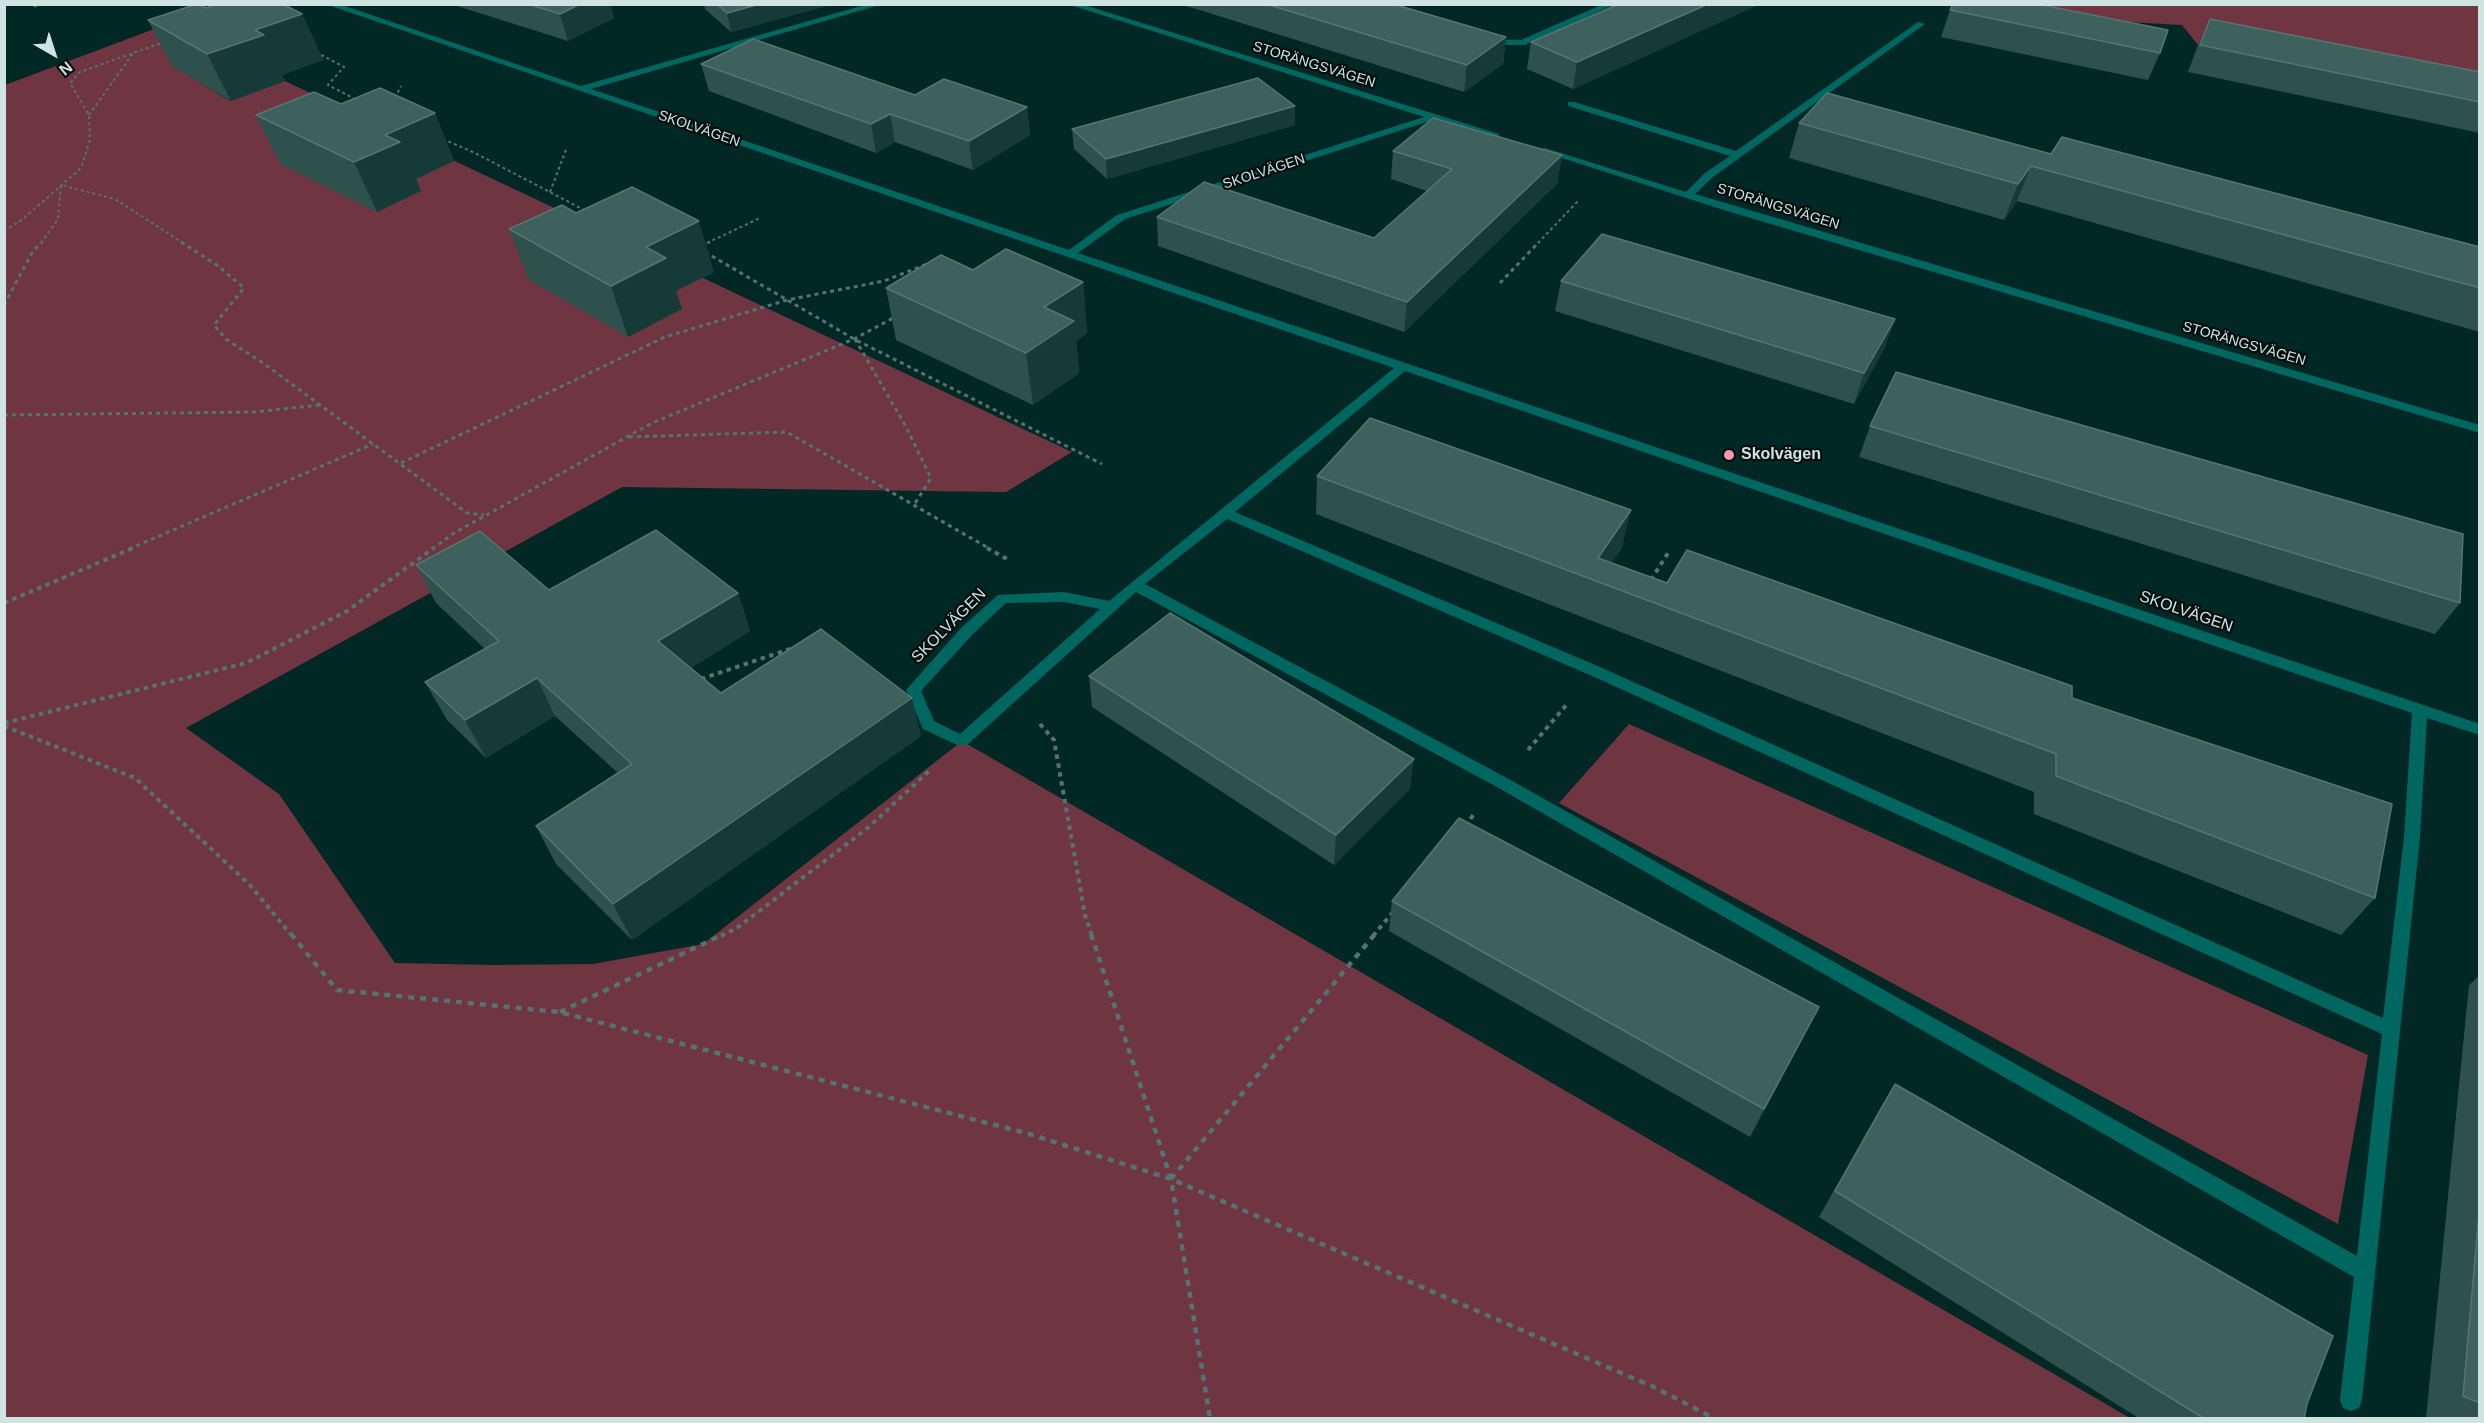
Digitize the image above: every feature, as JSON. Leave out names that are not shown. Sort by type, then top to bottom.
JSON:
[{"type":"street","name":"SKOLVÄGEN","points":[[329,4],[2480,730]]},
{"type":"street","points":[[581,89],[879,4]]},
{"type":"street","name":"STORÄNGSVÄGEN","points":[[1071,4],[1509,140]]},
{"type":"street","points":[[1482,42],[1522,43],[1611,4]]},
{"type":"street","points":[[1688,195],[1709,175],[1921,24]]},
{"type":"street","points":[[1571,104],[1738,155]]},
{"type":"street","name":"SKOLVÄGEN","points":[[1070,254],[1121,217],[1432,117]]},
{"type":"street","name":"STORÄNGSVÄGEN","points":[[1531,147],[2480,429]]},
{"type":"street","points":[[962,741],[1135,585],[1403,367]]},
{"type":"street","points":[[1226,513],[1595,671],[2391,1030]]},
{"type":"street","points":[[1135,585],[1501,782],[2364,1271]]},
{"type":"street","name":"SKOLVÄGEN","points":[[962,741],[928,724],[913,690],[967,631],[1003,598],[1064,597],[1111,606]]},
{"type":"street","points":[[2351,1400],[2412,837],[2420,711]]},
{"type":"path","points":[[28,4],[38,7]]},
{"type":"path","points":[[4,231],[23,219],[81,168],[90,140],[89,115],[70,83],[80,72],[166,41]]},
{"type":"path","points":[[315,51],[344,67],[328,85],[358,101]]},
{"type":"path","points":[[89,115],[134,52]]},
{"type":"path","points":[[392,105],[400,86]]},
{"type":"path","points":[[442,139],[475,153],[593,215]]},
{"type":"path","points":[[550,192],[567,147]]},
{"type":"path","points":[[1500,283],[1608,169]]},
{"type":"path","points":[[4,305],[33,251],[47,237],[58,219],[61,185]]},
{"type":"path","points":[[61,185],[116,199],[218,265],[244,288],[214,325],[226,339],[321,405],[467,513],[484,516]]},
{"type":"path","points":[[760,218],[698,248],[854,339],[1102,464]]},
{"type":"path","points":[[400,463],[665,337],[787,300],[884,281],[931,263]]},
{"type":"path","points":[[4,725],[246,663],[347,611],[454,533],[652,423],[854,339],[898,315]]},
{"type":"path","points":[[854,339],[905,425],[931,478],[914,506]]},
{"type":"path","points":[[4,415],[255,412],[321,405]]},
{"type":"path","points":[[626,437],[787,432],[1035,576],[1049,597]]},
{"type":"path","points":[[4,603],[374,444]]},
{"type":"path","points":[[1650,583],[1668,553]]},
{"type":"path","points":[[691,682],[797,647]]},
{"type":"path","points":[[1463,827],[1595,671]]},
{"type":"path","points":[[1013,695],[1054,740],[1085,915],[1171,1179],[1210,1419]]},
{"type":"path","points":[[4,725],[135,778],[250,885],[337,990],[559,1012],[1026,1133],[1171,1179],[1656,1388],[1713,1419]]},
{"type":"path","points":[[559,1012],[737,928],[869,827],[962,741]]},
{"type":"path","points":[[1171,1179],[1396,908]]},
{"type":"shaded area","points":[[218,5],[279,37],[173,66],[230,101],[285,81],[1072,452],[1006,492],[622,487],[186,728],[279,794],[395,963],[593,964],[703,944],[962,741],[2130,1418],[5,1418],[5,85]]},
{"type":"shaded area","points":[[2000,5],[2479,5],[2479,102],[2198,45],[2182,25],[2091,20]]},
{"type":"shaded area","points":[[1629,724],[2368,1055],[2338,1224],[1559,803]]},
{"type":"building","points":[[197,4],[206,8],[218,4],[283,4],[302,14],[255,30],[264,35],[207,54],[148,20]]},
{"type":"building","points":[[528,4],[580,4],[560,14]]},
{"type":"building","points":[[717,4],[760,4],[727,13]]},
{"type":"building","points":[[1266,4],[1393,4],[1506,37],[1467,65]]},
{"type":"building","points":[[1619,4],[1708,4],[1577,62],[1531,42]]},
{"type":"building","points":[[1953,4],[2037,4],[2168,30],[2160,53],[1950,10]]},
{"type":"building","points":[[2210,19],[2480,72],[2480,102],[2200,45]]},
{"type":"building","points":[[753,39],[915,95],[944,79],[1027,107],[969,141],[890,114],[871,124],[701,64]]},
{"type":"building","points":[[1258,78],[1295,106],[1106,159],[1072,129]]},
{"type":"building","points":[[380,88],[435,113],[385,135],[400,142],[354,162],[256,115],[314,92],[341,104]]},
{"type":"building","points":[[1827,93],[2051,154],[2062,137],[2480,247],[2480,288],[2031,166],[2018,184],[1799,123]]},
{"type":"building","points":[[1433,118],[1562,155],[1407,302],[1157,217],[1204,182],[1374,238],[1452,169],[1393,151]]},
{"type":"building","points":[[632,187],[699,221],[646,247],[666,258],[611,286],[509,229],[562,205],[576,213]]},
{"type":"building","points":[[1602,234],[1895,319],[1864,373],[1561,281]]},
{"type":"building","points":[[1006,249],[1083,282],[1044,307],[1074,321],[1026,353],[886,288],[941,255],[973,270]]},
{"type":"building","points":[[1896,372],[2463,534],[2460,603],[1870,426]]},
{"type":"building","points":[[1370,418],[1631,510],[1598,558],[1667,583],[1687,550],[2072,686],[2072,698],[2392,804],[2375,898],[2056,776],[2056,754],[1317,476]]},
{"type":"building","points":[[656,530],[738,593],[658,641],[721,693],[821,629],[912,698],[613,904],[536,826],[632,764],[537,678],[465,720],[425,682],[499,641],[416,565],[480,531],[549,590]]},
{"type":"building","points":[[1170,613],[1414,759],[1336,835],[1089,676]]},
{"type":"building","points":[[1459,818],[1819,1007],[1764,1109],[1392,901]]},
{"type":"building","points":[[1895,1084],[2333,1336],[2307,1404],[2304,1419],[2205,1419],[1835,1191]]},
{"type":"building","points":[[2480,1202],[2480,1403],[2463,1396]]},
{"type":"place","name":"Skolvägen","points":[[1729,455]]}]
